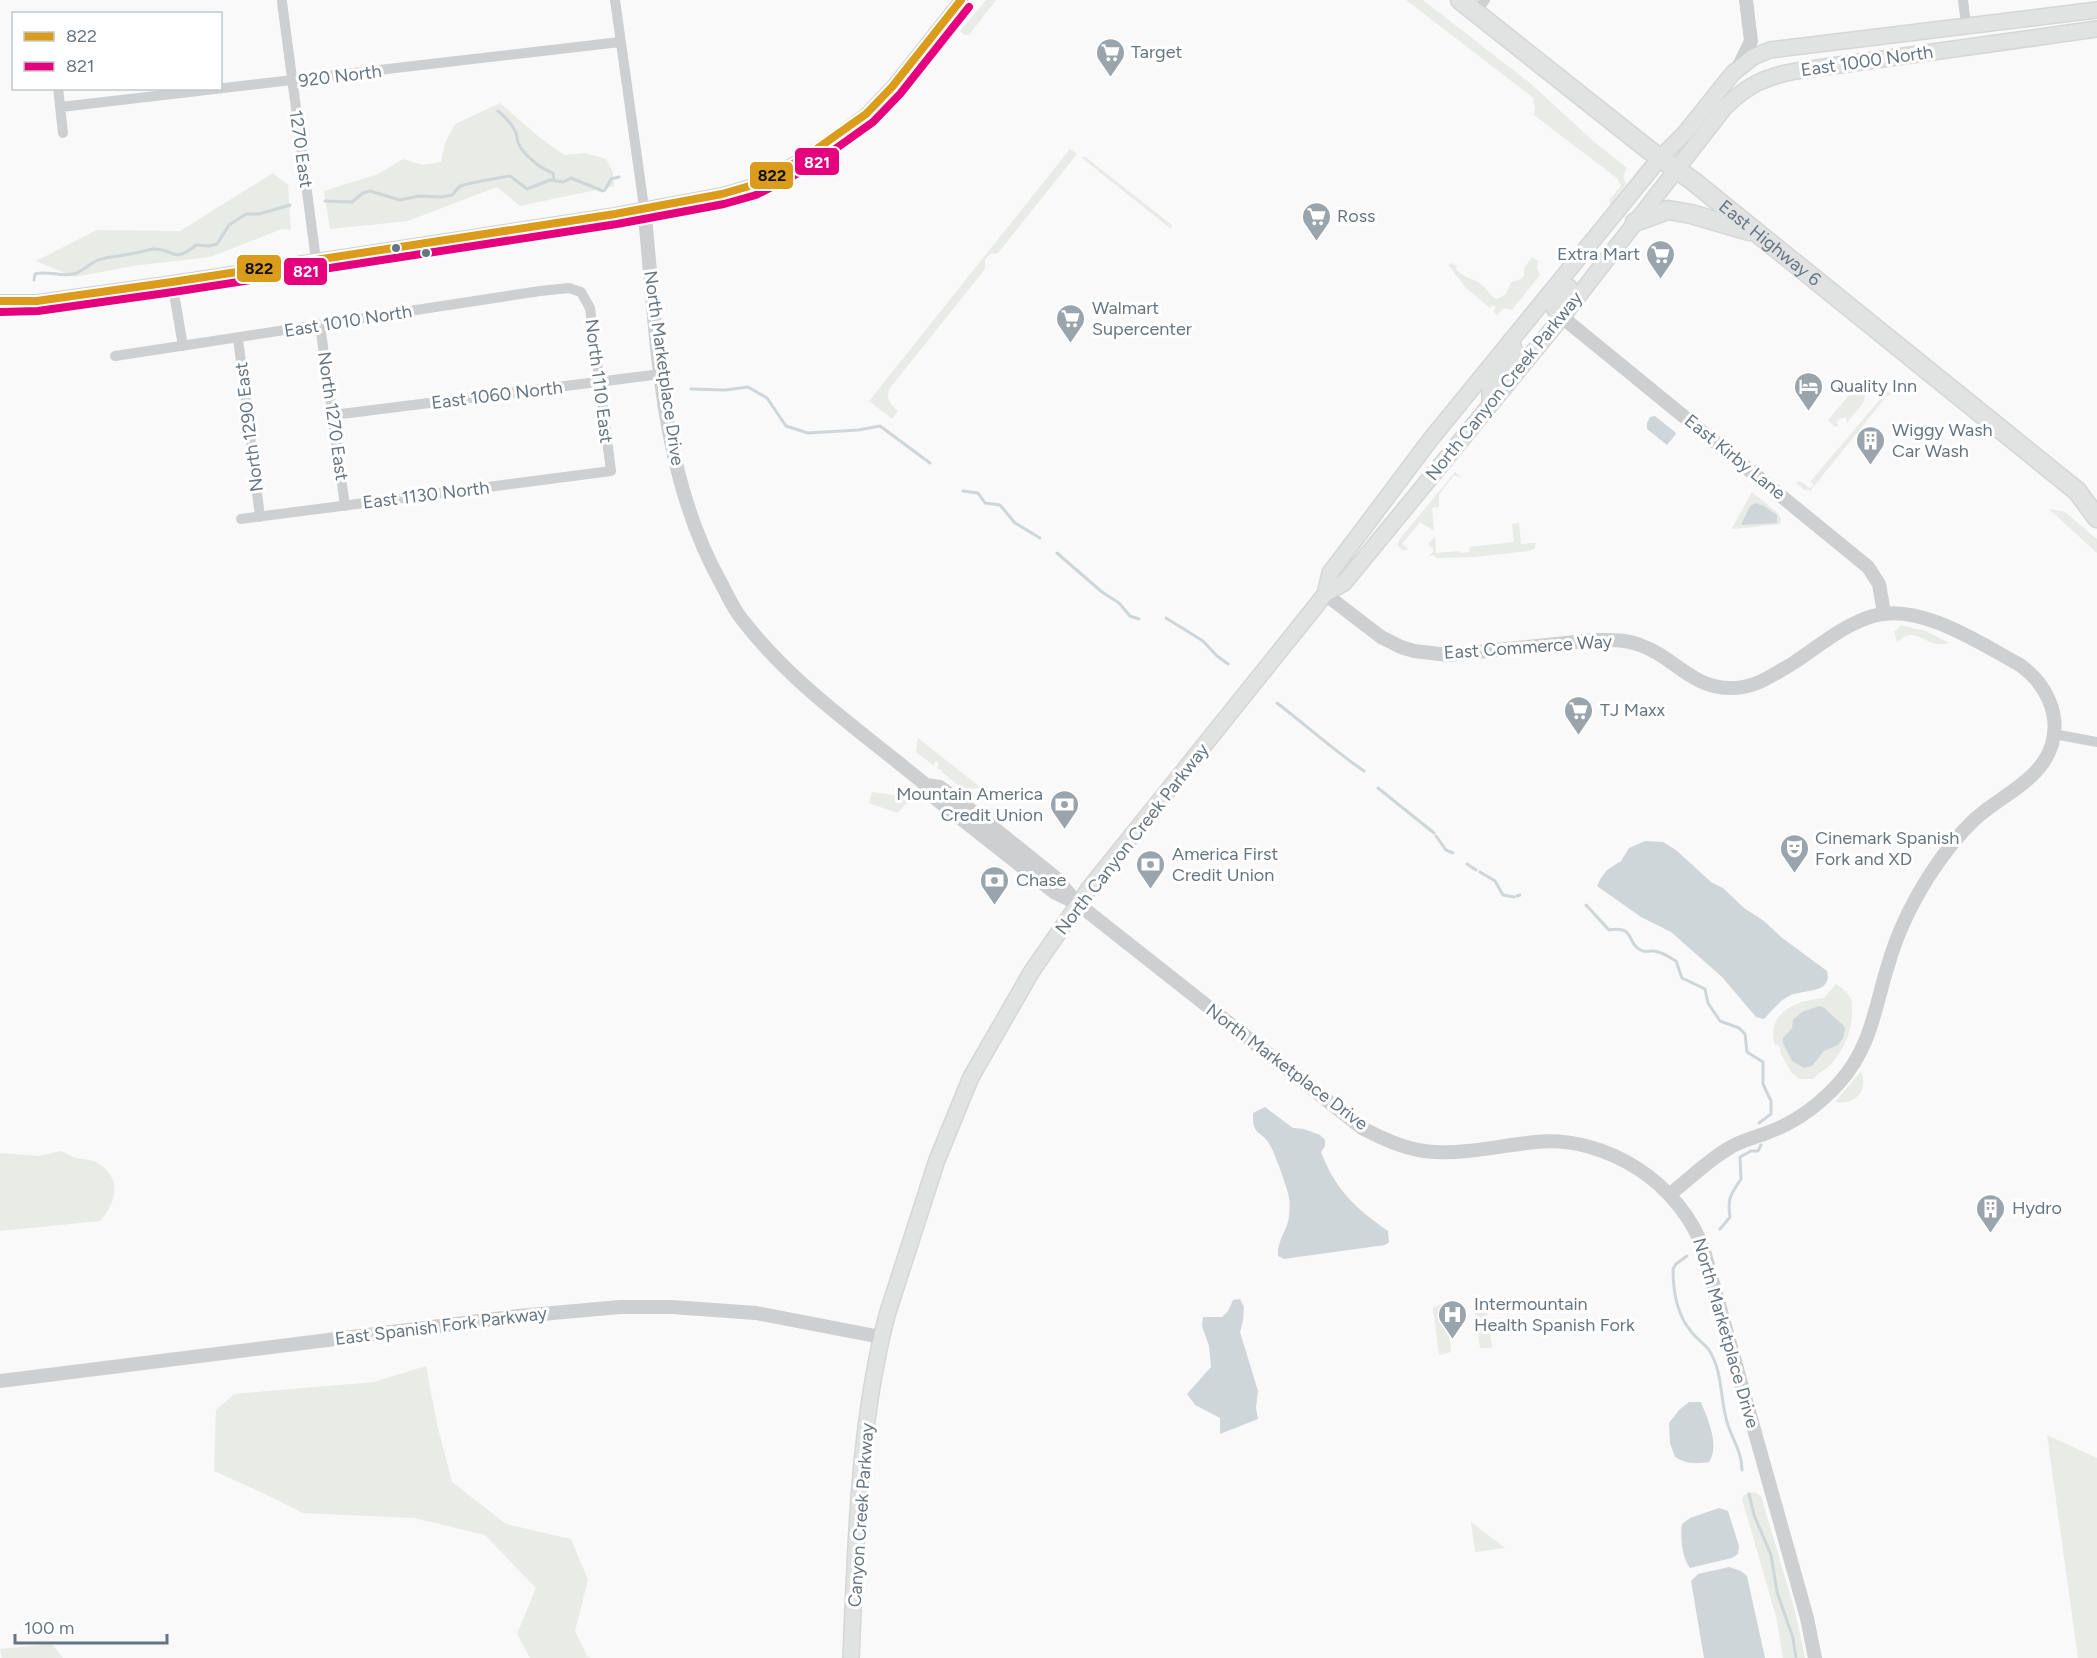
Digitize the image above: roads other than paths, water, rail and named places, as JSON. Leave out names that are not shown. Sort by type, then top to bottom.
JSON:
[{"type":"highway","name":"East Highway 6","points":[[1460,0],[1480,6],[1660,158],[2078,491],[2097,518]]},
{"type":"highway","points":[[1635,222],[1668,210],[1691,214],[1756,233]]},
{"type":"highway","name":"East Highway 6","points":[[2078,491],[2097,498]]},
{"type":"main road","name":"East 1000 North","points":[[1660,158],[1685,133],[1738,68],[1753,57],[1770,50],[2097,10]]},
{"type":"main road","points":[[1971,46],[1973,40],[1980,35],[2034,27],[2049,16]]},
{"type":"main road","points":[[1886,59],[1895,52],[1916,46],[1958,39],[1966,25]]},
{"type":"main road","name":"East 1000 North","points":[[1678,171],[1725,107],[1757,82],[1796,71],[2097,29]]},
{"type":"main road","name":"North Canyon Creek Parkway","points":[[1325,594],[1330,573],[1430,440],[1660,158]]},
{"type":"main road","name":"North Canyon Creek Parkway","points":[[881,1337],[937,1160],[971,1077],[1032,971],[1078,904],[1325,594],[1344,584],[1678,171]]},
{"type":"main road","points":[[1562,317],[1556,312],[1555,304],[1582,269],[1585,252]]},
{"type":"main road","points":[[1490,404],[1490,389],[1515,352],[1511,340]]},
{"type":"main road","name":"Canyon Creek Parkway","points":[[851,1658],[862,1454],[881,1337]]},
{"type":"street","name":"North Marketplace Drive","points":[[615,0],[644,207],[661,374],[671,441],[685,499],[709,561],[740,617],[783,666],[926,785],[931,795],[1054,892],[1078,904],[1362,1128],[1384,1139],[1416,1150],[1436,1152],[1535,1142],[1577,1143],[1598,1149],[1633,1166],[1670,1194],[1694,1226],[1704,1251],[1804,1607],[1815,1658]]},
{"type":"street","points":[[0,301],[37,301],[172,282],[615,214],[722,194],[753,185],[829,142],[880,101],[961,0]]},
{"type":"street","points":[[1738,68],[1751,41],[1746,0]]},
{"type":"street","points":[[1963,0],[1966,25]]},
{"type":"street","name":"1270 East","points":[[282,3],[316,260]]},
{"type":"street","points":[[1751,41],[1770,50]]},
{"type":"street","name":"920 North","points":[[222,89],[620,42]]},
{"type":"street","points":[[58,90],[63,133]]},
{"type":"street","name":"920 North","points":[[61,107],[212,90]]},
{"type":"street","points":[[172,282],[183,346]]},
{"type":"street","name":"East 1010 North","points":[[115,356],[540,291],[569,288],[581,292]]},
{"type":"street","name":"North 1110 East","points":[[581,292],[590,308],[611,471]]},
{"type":"street","name":"East Kirby Lane","points":[[1562,317],[1868,567],[1879,584],[1884,613]]},
{"type":"street","name":"North 1270 East","points":[[320,326],[345,506]]},
{"type":"street","name":"North 1290 East","points":[[238,338],[260,517]]},
{"type":"street","name":"East 1060 North","points":[[333,416],[661,374]]},
{"type":"street","name":"East 1130 North","points":[[241,519],[611,471]]},
{"type":"street","name":"East Commerce Way","points":[[1325,594],[1381,637],[1414,651],[1448,655],[1595,640],[1619,640],[1641,645],[1666,658],[1692,678],[1719,688],[1755,684],[1858,622],[1884,613],[1922,616],[2020,665],[2032,674],[2043,687],[2050,702],[2054,719],[2054,734]]},
{"type":"street","points":[[1670,1194],[1733,1146],[1770,1132],[1800,1117],[1820,1102],[1840,1082],[1869,1037],[1895,943],[1920,891],[1938,864],[1975,819],[2041,766],[2052,746],[2054,734],[2097,742]]},
{"type":"street","name":"North Marketplace Drive","points":[[926,785],[940,787],[979,816],[1061,882],[1078,904]]},
{"type":"street","name":"East Spanish Fork Parkway","points":[[0,1381],[519,1316],[620,1307],[693,1308],[756,1313],[881,1337]]},
{"type":"waterway","points":[[498,111],[513,127],[523,151],[538,165],[553,173],[554,180]]},
{"type":"waterway","points":[[325,201],[352,202],[363,193],[370,191],[400,200],[419,196],[442,197],[452,195],[460,186],[510,176],[527,189],[550,180],[563,182],[571,178],[603,191],[611,179],[619,177]]},
{"type":"waterway","points":[[34,280],[35,274],[40,273],[73,274],[98,260],[107,258],[153,249],[177,255],[196,245],[217,244],[229,225],[246,214],[259,214],[290,205]]},
{"type":"waterway","points":[[691,389],[725,390],[748,387],[767,398],[786,426],[808,433],[858,430],[880,426],[930,463]]},
{"type":"waterway","points":[[963,491],[978,493],[985,503],[1000,505],[1015,523],[1040,538]]},
{"type":"waterway","points":[[1057,553],[1102,592],[1119,603],[1130,616],[1139,619]]},
{"type":"waterway","points":[[1166,618],[1203,641],[1228,664]]},
{"type":"waterway","points":[[1277,703],[1364,771]]},
{"type":"waterway","points":[[1378,788],[1434,833]]},
{"type":"waterway","points":[[1436,836],[1446,850],[1453,853]]},
{"type":"waterway","points":[[1467,864],[1476,870]]},
{"type":"waterway","points":[[1480,872],[1495,881],[1503,895],[1514,897]]},
{"type":"waterway","points":[[1586,905],[1609,930],[1624,930],[1634,944],[1643,951],[1654,951],[1676,961],[1682,978],[1705,989],[1708,1003],[1720,1021],[1739,1028],[1745,1034],[1747,1052],[1763,1062],[1763,1084],[1771,1101],[1771,1114],[1759,1123]]},
{"type":"waterway","points":[[1720,1229],[1730,1217],[1731,1196],[1741,1179],[1740,1157],[1751,1151],[1758,1151],[1761,1145]]},
{"type":"waterway","points":[[1687,1256],[1673,1269],[1677,1301],[1686,1324],[1714,1358],[1727,1422],[1739,1451],[1742,1470]]},
{"type":"waterway","points":[[1749,1494],[1754,1515],[1771,1555],[1777,1592],[1793,1638],[1796,1658]]},
{"type":"place","name":"Target","points":[[1110,78]]},
{"type":"place","name":"Ross","points":[[1316,242]]},
{"type":"place","name":"Extra Mart","points":[[1661,280]]},
{"type":"place","name":"Walmart Supercenter","points":[[1071,344]]},
{"type":"place","name":"Quality Inn","points":[[1809,412]]},
{"type":"place","name":"Wiggy Wash Car Wash","points":[[1871,466]]},
{"type":"place","name":"TJ Maxx","points":[[1579,736]]},
{"type":"place","name":"Mountain America Credit Union","points":[[1064,830]]},
{"type":"place","name":"Cinemark Spanish Fork and XD","points":[[1794,874]]},
{"type":"place","name":"America First Credit Union","points":[[1151,890]]},
{"type":"place","name":"Chase","points":[[995,906]]},
{"type":"place","name":"Hydro","points":[[1991,1234]]},
{"type":"place","name":"Intermountain Health Spanish Fork","points":[[1453,1340]]}]
